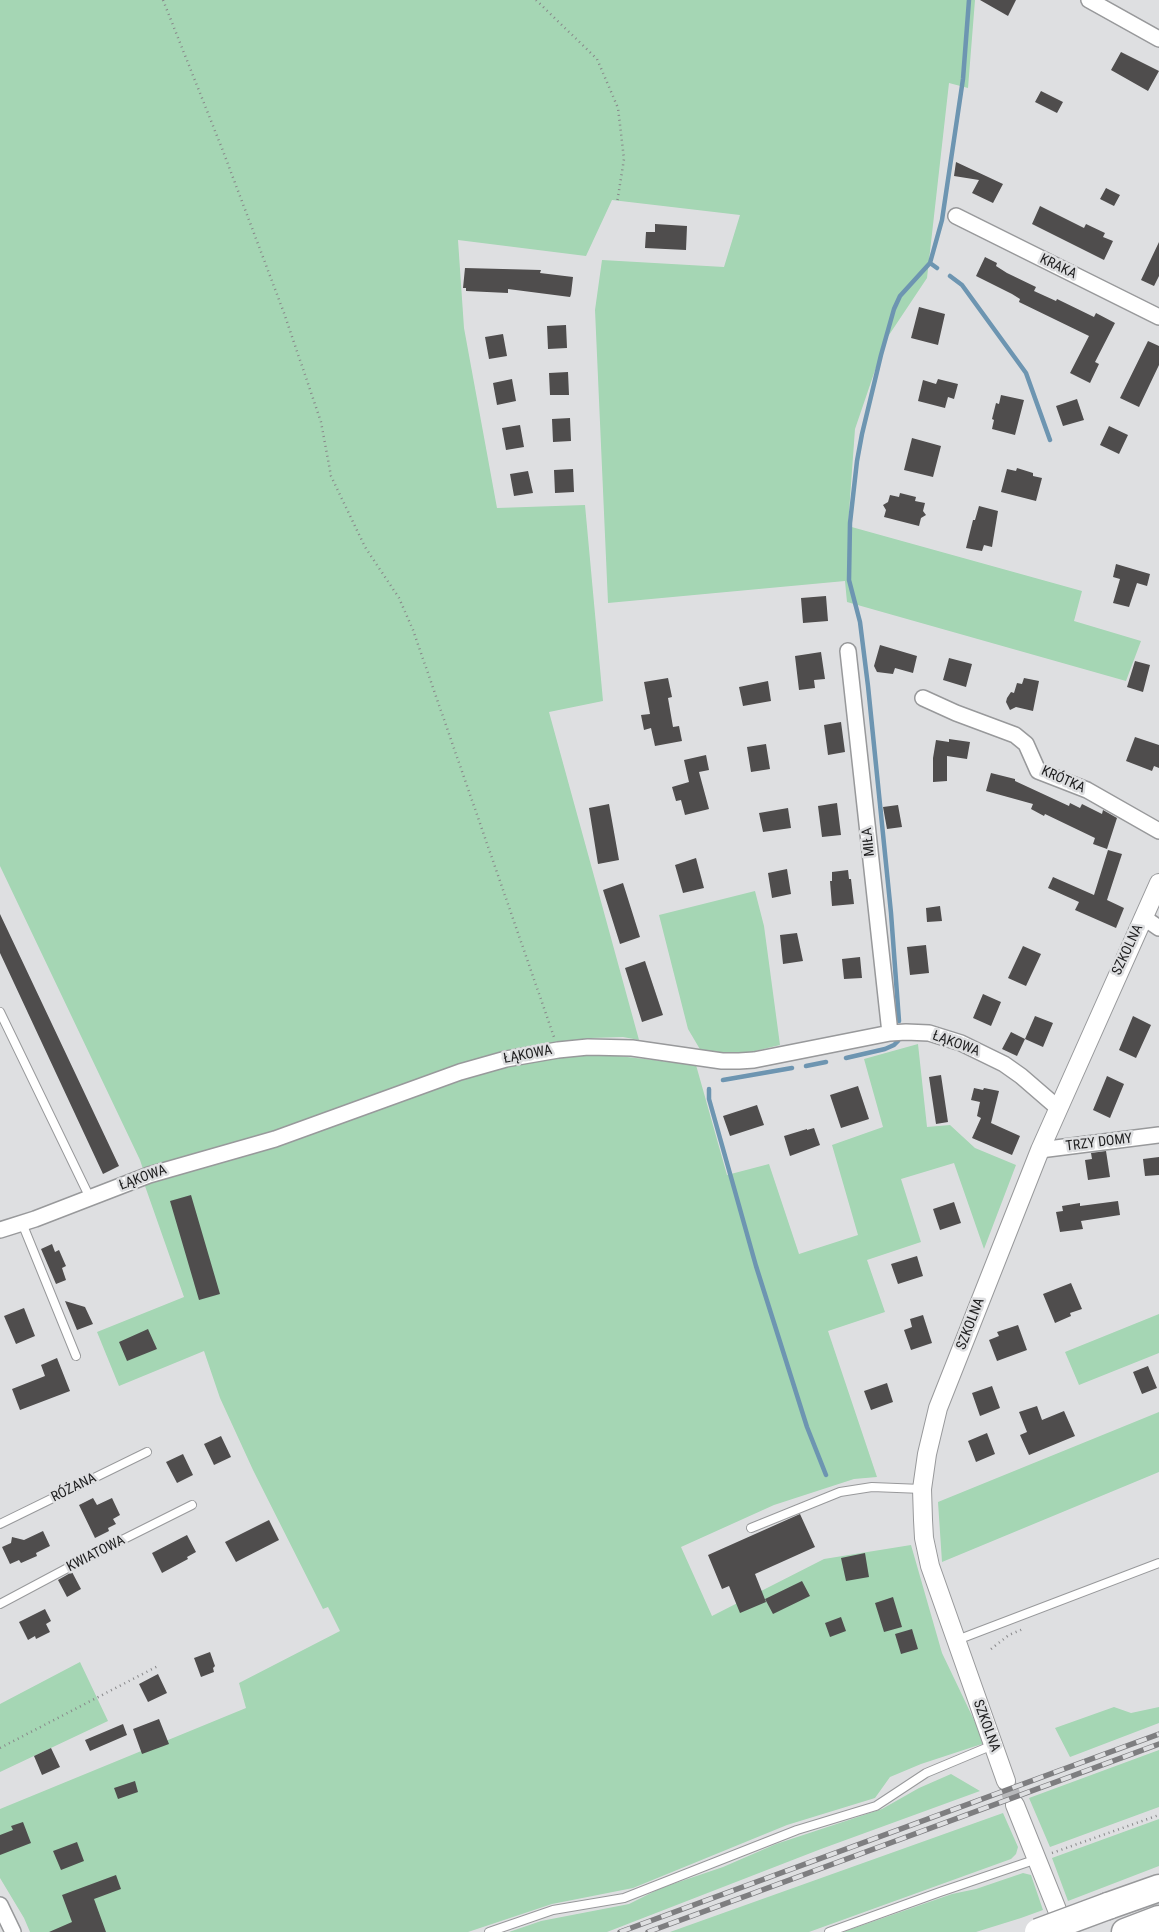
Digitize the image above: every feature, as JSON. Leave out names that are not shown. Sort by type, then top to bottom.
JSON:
[{"type":"highway","points":[[1038,1932],[1159,1888]]},
{"type":"highway","points":[[1125,1932],[1159,1919]]},
{"type":"street","points":[[1089,0],[1159,39]]},
{"type":"street","name":"KRAKA","points":[[956,216],[1159,317]]},
{"type":"street","name":"MIŁA","points":[[848,650],[890,1033]]},
{"type":"street","name":"KRÓTKA","points":[[923,698],[956,713],[1015,735],[1026,744],[1038,771],[1087,790],[1159,831]]},
{"type":"street","name":"SZKOLNA","points":[[1006,1781],[955,1641],[926,1551],[922,1490],[926,1454],[938,1408],[1040,1150],[1159,883]]},
{"type":"street","points":[[1144,918],[1159,928]]},
{"type":"street","name":"ŁĄKOWA","points":[[0,1230],[22,1224],[165,1169],[256,1145],[468,1070],[506,1059],[558,1050],[588,1047],[632,1048],[722,1061],[740,1061],[754,1060],[890,1033],[929,1033],[961,1043],[1004,1064],[1058,1108]]},
{"type":"street","name":"TRZY DOMY","points":[[1040,1150],[1159,1135]]},
{"type":"street","points":[[1015,1805],[1066,1932]]},
{"type":"street","points":[[0,1905],[13,1932]]},
{"type":"lane","points":[[0,1012],[90,1198]]},
{"type":"lane","points":[[22,1224],[76,1356]]},
{"type":"lane","name":"RÓŻANA","points":[[0,1524],[147,1452]]},
{"type":"lane","points":[[750,1528],[840,1492],[872,1487],[922,1490]]},
{"type":"lane","name":"KWIATOWA","points":[[0,1604],[92,1555],[192,1506]]},
{"type":"lane","points":[[955,1641],[1159,1563]]},
{"type":"lane","points":[[489,1932],[553,1910],[624,1898],[797,1830],[876,1806],[926,1773],[993,1745]]},
{"type":"lane","points":[[829,1932],[1037,1859]]},
{"type":"path","points":[[163,0],[220,142],[284,313],[321,422],[332,476],[365,547],[399,598],[413,630],[558,1050]]},
{"type":"path","points":[[536,0],[597,59],[618,108],[624,159],[617,203]]},
{"type":"path","points":[[0,1748],[158,1666]]},
{"type":"path","points":[[1037,1859],[1159,1814]]},
{"type":"green space","points":[[0,0],[975,0],[968,88],[949,83],[927,278],[885,341],[855,429],[848,526],[1082,591],[1074,621],[1141,641],[1126,681],[847,602],[845,581],[608,603],[595,310],[602,260],[724,267],[740,215],[612,200],[586,256],[458,240],[464,328],[497,508],[585,505],[603,701],[549,712],[639,1040],[623,1037],[591,1038],[610,1055],[696,1065],[727,1175],[769,1164],[799,1254],[858,1235],[832,1145],[883,1127],[864,1059],[918,1044],[927,1127],[950,1125],[975,1148],[1016,1165],[984,1249],[954,1163],[901,1179],[921,1242],[867,1260],[885,1312],[828,1331],[877,1477],[854,1479],[774,1505],[681,1547],[712,1616],[824,1559],[911,1545],[942,1653],[985,1743],[921,1764],[890,1777],[875,1798],[787,1825],[633,1888],[552,1904],[468,1932],[30,1932],[24,1918],[0,1878],[0,1809],[246,1708],[239,1683],[340,1631],[328,1607],[323,1609],[253,1470],[220,1398],[204,1351],[119,1386],[97,1332],[184,1297],[145,1186],[148,1184],[140,1160],[0,866]]},
{"type":"green space","points":[[755,891],[764,926],[780,1045],[743,1054],[701,1051],[688,1029],[659,915]]},
{"type":"green space","points":[[1159,1314],[1159,1353],[1079,1385],[1065,1352]]},
{"type":"green space","points":[[1159,1412],[1159,1472],[942,1562],[938,1502]]},
{"type":"green space","points":[[80,1662],[108,1721],[0,1772],[0,1704]]},
{"type":"green space","points":[[1114,1707],[1131,1713],[1159,1707],[1159,1723],[1070,1757],[1055,1728]]},
{"type":"green space","points":[[1159,1750],[1159,1807],[1050,1847],[1029,1798]]},
{"type":"green space","points":[[951,1774],[980,1791],[821,1849],[607,1932],[509,1932],[541,1921],[629,1904],[661,1888],[723,1867],[776,1844],[882,1809],[919,1788]]},
{"type":"green space","points":[[1003,1813],[1018,1847],[1016,1854],[1011,1859],[809,1932],[670,1932]]},
{"type":"green space","points":[[1159,1819],[1159,1866],[1068,1901],[1052,1858]]},
{"type":"green space","points":[[1023,1873],[1031,1875],[1043,1910],[1021,1918],[976,1932],[843,1932],[952,1894],[976,1889]]},
{"type":"building","points":[[980,0],[1016,0],[1008,16]]},
{"type":"building","points":[[1121,52],[1159,71],[1148,91],[1111,70]]},
{"type":"building","points":[[1041,91],[1063,102],[1057,113],[1035,102]]},
{"type":"building","points":[[956,162],[1003,184],[993,203],[972,193],[979,180],[954,176]]},
{"type":"building","points":[[1106,188],[1120,195],[1114,206],[1100,199]]},
{"type":"building","points":[[1040,206],[1084,228],[1086,224],[1105,233],[1103,237],[1113,241],[1104,260],[1032,224]]},
{"type":"building","points":[[655,224],[687,226],[686,250],[645,248],[646,232],[655,232]]},
{"type":"building","points":[[1159,242],[1159,276],[1154,286],[1141,280]]},
{"type":"building","points":[[985,257],[997,263],[996,266],[1007,273],[1036,287],[1034,291],[1056,301],[1057,299],[1094,317],[1096,313],[1115,323],[1095,362],[1099,364],[1090,383],[1070,373],[1089,336],[1019,302],[1020,299],[1012,294],[976,276]]},
{"type":"building","points":[[465,268],[541,270],[540,273],[573,277],[571,294],[570,297],[508,289],[508,293],[466,291],[466,288],[463,288]]},
{"type":"building","points":[[919,307],[945,314],[938,345],[911,338]]},
{"type":"building","points":[[566,325],[567,348],[548,349],[547,326]]},
{"type":"building","points":[[503,334],[507,356],[489,359],[485,337]]},
{"type":"building","points":[[1148,341],[1159,346],[1159,365],[1139,407],[1120,398]]},
{"type":"building","points":[[568,372],[569,395],[550,395],[549,373]]},
{"type":"building","points":[[512,379],[516,401],[497,405],[493,383]]},
{"type":"building","points":[[938,379],[958,384],[954,399],[948,397],[945,408],[918,401],[923,380],[936,384]]},
{"type":"building","points":[[1001,395],[1024,400],[1015,435],[992,429],[994,420],[992,419],[996,403],[999,404]]},
{"type":"building","points":[[1077,399],[1084,420],[1063,426],[1056,406]]},
{"type":"building","points":[[570,418],[571,441],[553,442],[552,419]]},
{"type":"building","points":[[520,425],[524,447],[506,450],[502,428]]},
{"type":"building","points":[[1109,426],[1128,435],[1119,454],[1100,445]]},
{"type":"building","points":[[912,438],[941,446],[933,477],[904,470]]},
{"type":"building","points":[[1017,468],[1042,478],[1036,501],[1001,492],[1007,469],[1016,471]]},
{"type":"building","points":[[573,469],[574,492],[555,493],[554,470]]},
{"type":"building","points":[[528,471],[533,493],[514,496],[510,474]]},
{"type":"building","points":[[900,493],[916,497],[915,501],[925,503],[923,511],[926,515],[921,518],[919,526],[884,517],[886,510],[883,505],[888,502],[890,495],[899,497]]},
{"type":"building","points":[[979,506],[998,511],[992,547],[984,545],[982,551],[966,548],[973,520],[975,520]]},
{"type":"building","points":[[1116,564],[1150,574],[1147,586],[1137,583],[1129,607],[1113,603],[1120,579],[1113,577]]},
{"type":"building","points":[[826,596],[828,621],[803,623],[801,598]]},
{"type":"building","points":[[880,645],[917,656],[913,673],[895,668],[893,674],[877,672],[874,666]]},
{"type":"building","points":[[821,652],[825,679],[814,680],[815,688],[799,690],[795,656]]},
{"type":"building","points":[[949,658],[972,664],[966,687],[943,680]]},
{"type":"building","points":[[1135,661],[1150,665],[1143,692],[1127,687]]},
{"type":"building","points":[[668,678],[672,697],[668,698],[673,727],[679,726],[682,741],[655,746],[651,728],[644,730],[641,715],[650,714],[644,682]]},
{"type":"building","points":[[1024,678],[1039,681],[1033,711],[1016,707],[1010,710],[1006,702],[1007,698],[1011,692],[1014,693],[1017,683],[1022,684]]},
{"type":"building","points":[[768,681],[771,701],[743,706],[739,687]]},
{"type":"building","points":[[841,722],[845,752],[828,755],[824,725]]},
{"type":"building","points":[[1135,737],[1159,745],[1159,768],[1154,766],[1152,771],[1126,761]]},
{"type":"building","points":[[949,739],[970,742],[967,759],[947,756],[947,781],[933,782],[933,758],[936,740],[949,742]]},
{"type":"building","points":[[766,744],[770,769],[751,772],[747,747]]},
{"type":"building","points":[[706,755],[709,770],[699,772],[709,809],[685,815],[681,800],[676,801],[672,787],[689,782],[684,760]]},
{"type":"building","points":[[991,773],[1015,779],[1015,781],[1069,806],[1070,803],[1080,808],[1082,804],[1102,814],[1103,810],[1117,818],[1107,849],[1093,844],[1095,838],[1031,809],[1033,804],[986,791]]},
{"type":"building","points":[[837,803],[841,835],[822,837],[818,806]]},
{"type":"building","points":[[609,804],[619,860],[598,864],[589,808]]},
{"type":"building","points":[[898,805],[902,827],[887,829],[883,807]]},
{"type":"building","points":[[788,808],[791,828],[763,832],[759,813]]},
{"type":"building","points":[[1108,850],[1122,854],[1107,900],[1124,908],[1116,928],[1075,910],[1079,902],[1048,888],[1053,877],[1094,895]]},
{"type":"building","points":[[696,858],[704,888],[683,893],[675,865]]},
{"type":"building","points":[[787,869],[791,894],[772,898],[768,873]]},
{"type":"building","points":[[848,870],[854,904],[832,906],[830,881],[832,881],[832,872]]},
{"type":"building","points":[[623,883],[640,937],[620,944],[603,890]]},
{"type":"building","points":[[940,906],[942,921],[927,922],[926,908]]},
{"type":"building","points":[[0,914],[119,1166],[103,1174],[0,953]]},
{"type":"building","points":[[797,933],[803,961],[783,964],[780,935]]},
{"type":"building","points":[[926,945],[929,973],[910,975],[907,947]]},
{"type":"building","points":[[1023,946],[1041,954],[1026,986],[1008,978]]},
{"type":"building","points":[[860,957],[862,978],[844,979],[842,959]]},
{"type":"building","points":[[645,961],[663,1015],[642,1022],[625,968]]},
{"type":"building","points":[[983,994],[1001,1002],[991,1026],[973,1018]]},
{"type":"building","points":[[1035,1016],[1053,1023],[1043,1047],[1025,1039]]},
{"type":"building","points":[[1133,1016],[1151,1025],[1136,1058],[1119,1050]]},
{"type":"building","points":[[1011,1032],[1025,1039],[1017,1056],[1002,1049]]},
{"type":"building","points":[[941,1075],[948,1122],[936,1124],[929,1077]]},
{"type":"building","points":[[1107,1076],[1124,1084],[1110,1118],[1093,1110]]},
{"type":"building","points":[[858,1086],[869,1119],[841,1128],[830,1095]]},
{"type":"building","points":[[974,1088],[999,1091],[991,1123],[1020,1136],[1012,1155],[972,1138],[981,1118],[977,1116],[980,1102],[971,1100]]},
{"type":"building","points":[[757,1105],[764,1125],[730,1136],[723,1116]]},
{"type":"building","points":[[814,1128],[820,1145],[790,1156],[784,1136]]},
{"type":"building","points":[[1106,1151],[1110,1177],[1088,1180],[1085,1160],[1092,1159],[1091,1153]]},
{"type":"building","points":[[1159,1157],[1159,1175],[1145,1176],[1143,1159]]},
{"type":"building","points":[[191,1195],[220,1294],[199,1300],[170,1201]]},
{"type":"building","points":[[1118,1201],[1120,1215],[1081,1221],[1083,1229],[1060,1232],[1056,1212],[1063,1211],[1062,1206],[1080,1203],[1080,1206]]},
{"type":"building","points":[[954,1202],[961,1223],[940,1230],[933,1209]]},
{"type":"building","points":[[52,1244],[55,1252],[59,1250],[66,1266],[62,1268],[66,1280],[56,1284],[41,1249]]},
{"type":"building","points":[[917,1256],[923,1276],[898,1284],[891,1264]]},
{"type":"building","points":[[1071,1283],[1082,1309],[1070,1313],[1071,1316],[1055,1323],[1043,1294]]},
{"type":"building","points":[[65,1301],[85,1307],[93,1324],[77,1330]]},
{"type":"building","points":[[24,1308],[35,1336],[16,1344],[4,1316]]},
{"type":"building","points":[[923,1315],[932,1343],[911,1350],[904,1330],[912,1327],[910,1319]]},
{"type":"building","points":[[1018,1325],[1027,1350],[997,1361],[989,1340],[999,1336],[997,1332]]},
{"type":"building","points":[[148,1329],[157,1349],[127,1361],[119,1342]]},
{"type":"building","points":[[57,1358],[70,1391],[20,1410],[12,1389],[45,1376],[41,1365]]},
{"type":"building","points":[[1148,1366],[1157,1388],[1142,1394],[1133,1372]]},
{"type":"building","points":[[887,1383],[893,1402],[871,1410],[864,1391]]},
{"type":"building","points":[[992,1386],[1000,1408],[980,1416],[972,1393]]},
{"type":"building","points":[[1037,1406],[1042,1420],[1064,1411],[1075,1436],[1029,1455],[1020,1435],[1027,1432],[1019,1412]]},
{"type":"building","points":[[987,1433],[995,1454],[976,1462],[968,1441]]},
{"type":"building","points":[[221,1436],[231,1457],[214,1465],[204,1444]]},
{"type":"building","points":[[183,1454],[193,1475],[177,1483],[166,1462]]},
{"type":"building","points":[[93,1498],[97,1505],[112,1498],[120,1515],[113,1519],[116,1524],[108,1528],[109,1531],[95,1538],[79,1505]]},
{"type":"building","points":[[800,1514],[815,1547],[755,1574],[766,1602],[740,1613],[729,1586],[722,1589],[708,1555]]},
{"type":"building","points":[[269,1520],[279,1540],[236,1562],[225,1542]]},
{"type":"building","points":[[43,1531],[50,1546],[36,1553],[37,1556],[21,1563],[19,1560],[10,1564],[2,1547],[11,1543],[12,1537],[24,1540]]},
{"type":"building","points":[[187,1535],[196,1552],[187,1557],[188,1559],[162,1573],[152,1553]]},
{"type":"building","points":[[865,1553],[869,1577],[846,1581],[841,1558]]},
{"type":"building","points":[[72,1572],[81,1589],[67,1597],[58,1580]]},
{"type":"building","points":[[802,1581],[810,1596],[773,1614],[765,1599]]},
{"type":"building","points":[[893,1597],[902,1627],[884,1632],[875,1603]]},
{"type":"building","points":[[45,1609],[51,1621],[46,1624],[50,1632],[36,1639],[35,1636],[28,1640],[19,1622]]},
{"type":"building","points":[[841,1617],[846,1631],[830,1637],[825,1623]]},
{"type":"building","points":[[912,1629],[918,1649],[901,1654],[895,1634]]},
{"type":"building","points":[[210,1652],[215,1666],[213,1668],[214,1672],[201,1677],[194,1658]]},
{"type":"building","points":[[158,1674],[167,1693],[148,1702],[139,1684]]},
{"type":"building","points":[[159,1719],[169,1744],[142,1754],[133,1729]]},
{"type":"building","points":[[123,1724],[127,1735],[90,1751],[85,1740]]},
{"type":"building","points":[[51,1748],[60,1767],[42,1775],[34,1756]]},
{"type":"building","points":[[135,1781],[138,1792],[118,1799],[114,1788]]},
{"type":"building","points":[[23,1822],[31,1843],[0,1855],[0,1835],[13,1830],[11,1826]]},
{"type":"building","points":[[77,1842],[84,1861],[61,1870],[53,1851]]},
{"type":"building","points":[[116,1875],[121,1889],[94,1899],[106,1932],[49,1932],[72,1922],[62,1895]]},
{"type":"waterway","points":[[899,1021],[891,913],[868,686],[860,622],[849,580],[850,523],[862,434],[894,309],[900,296],[930,263],[942,220],[963,79],[969,0]]},
{"type":"waterway","points":[[930,263],[937,268]]},
{"type":"waterway","points":[[950,276],[962,285],[1026,373],[1050,440]]},
{"type":"waterway","points":[[846,1058],[885,1049],[898,1041]]},
{"type":"waterway","points":[[806,1066],[826,1062]]},
{"type":"waterway","points":[[723,1080],[792,1068]]},
{"type":"waterway","points":[[709,1089],[709,1099],[756,1266],[807,1427],[826,1475]]},
{"type":"tunnel","points":[[1006,1781],[1015,1805]]},
{"type":"railway","points":[[620,1932],[1159,1734]]},
{"type":"railway","points":[[648,1932],[1159,1744]]}]
